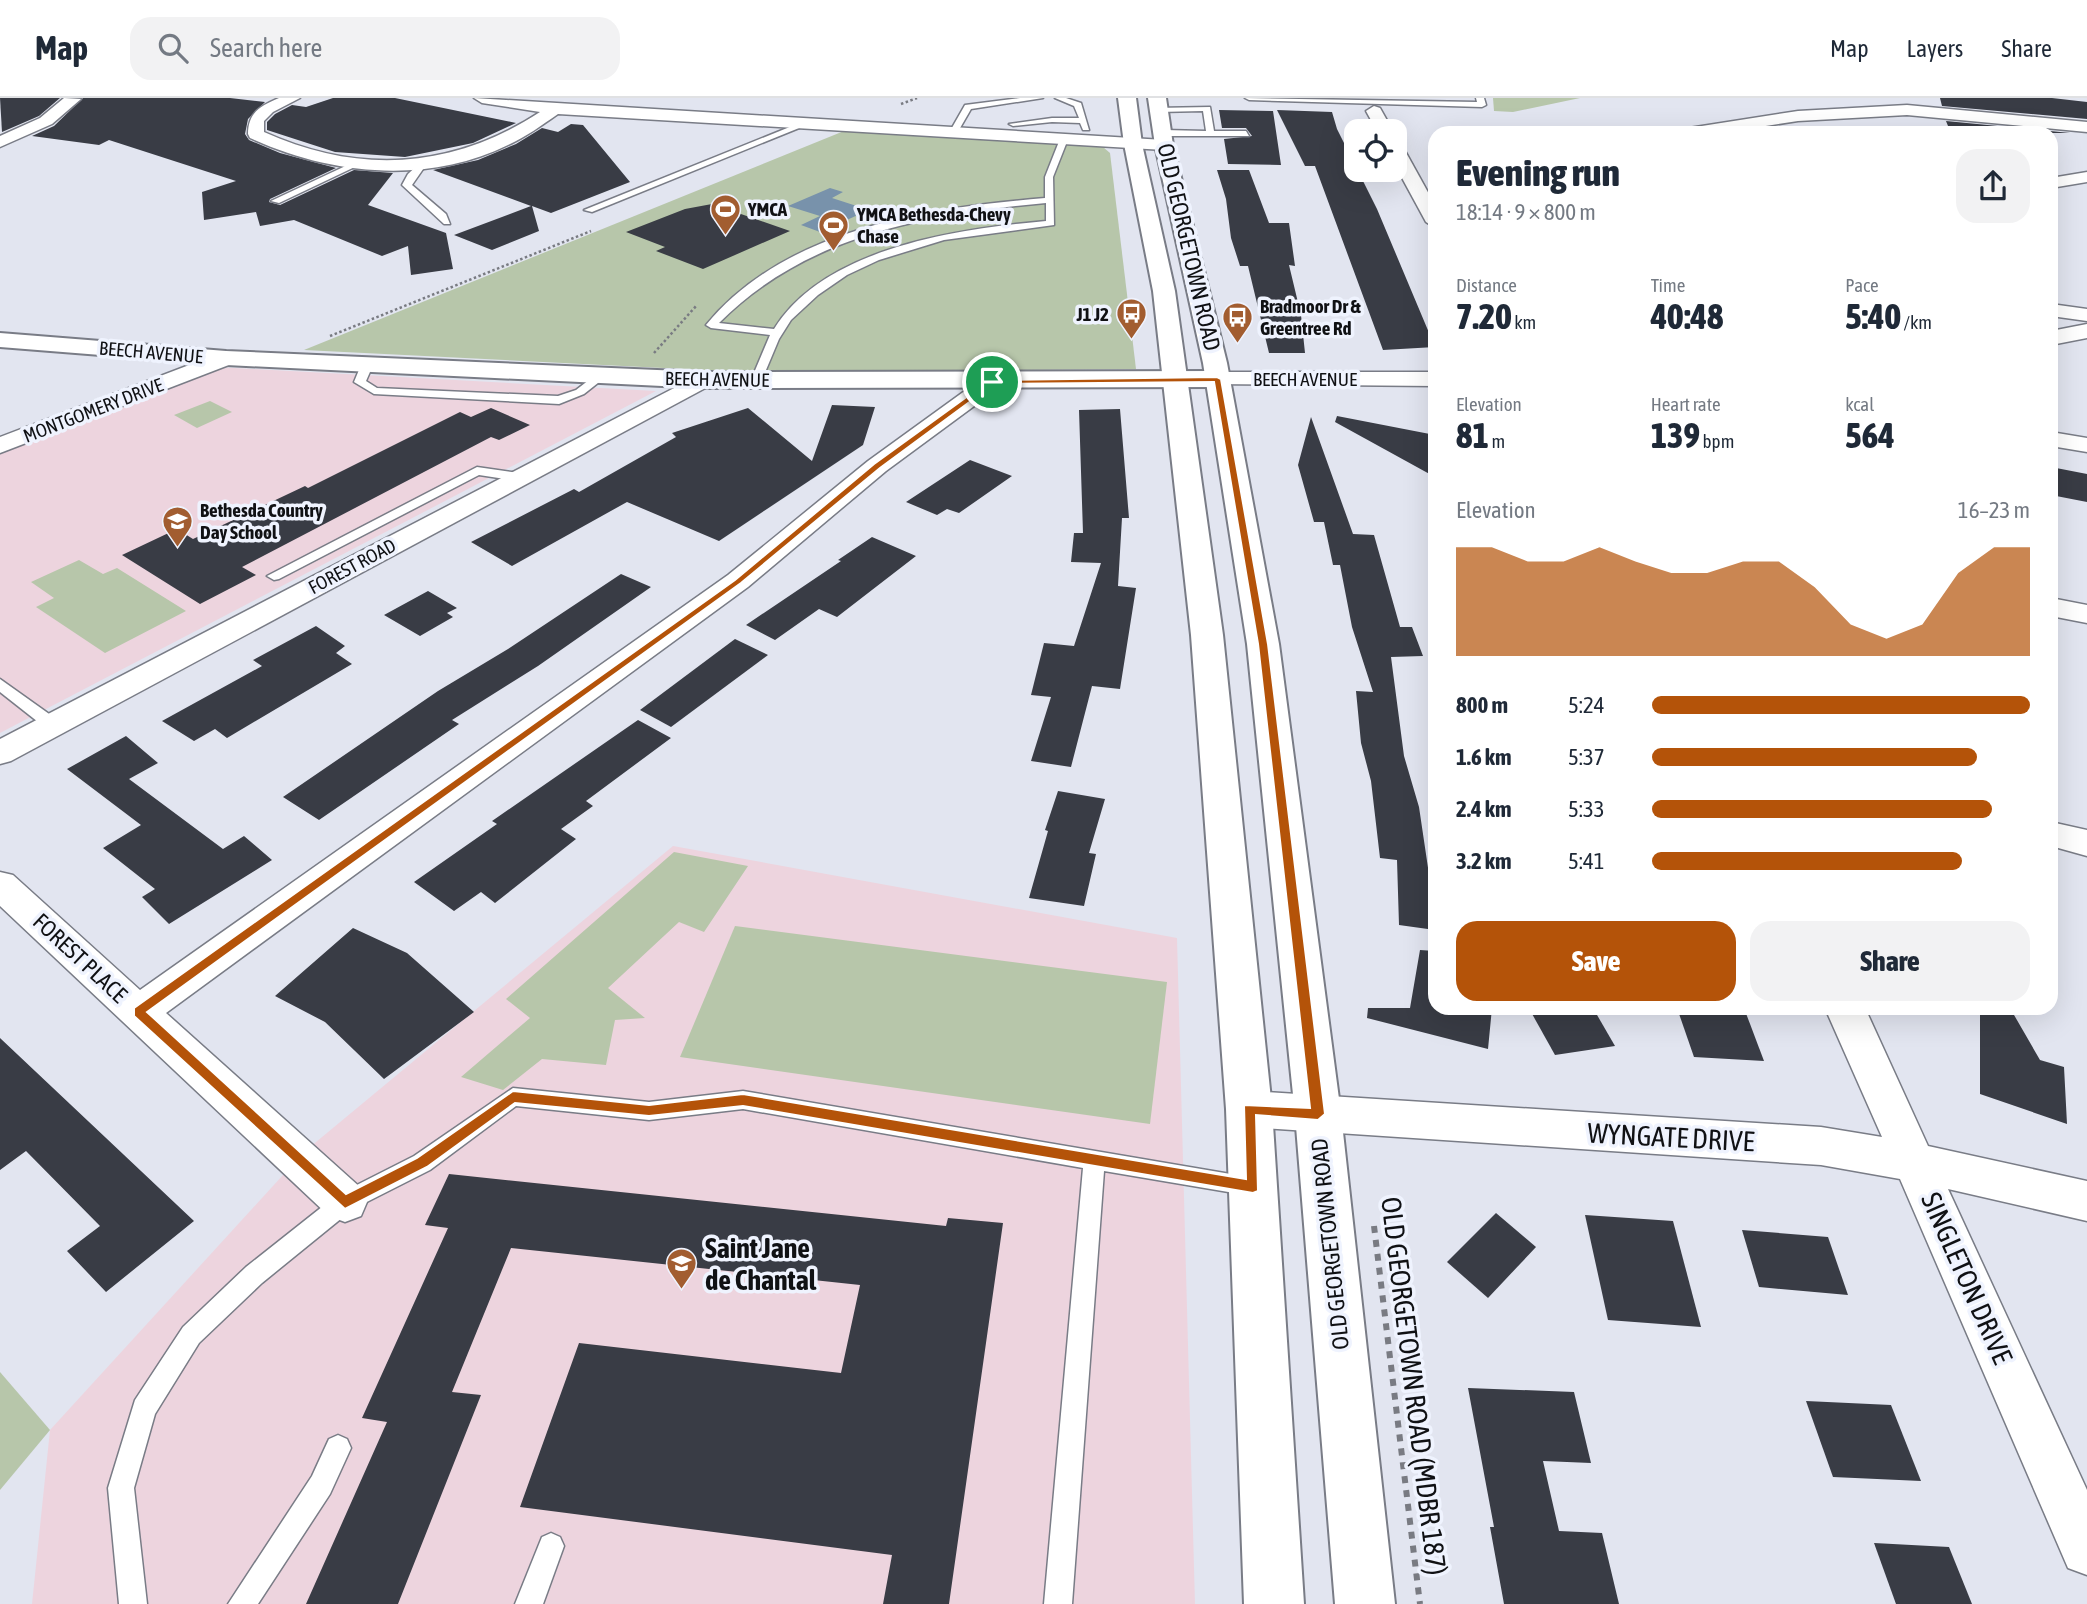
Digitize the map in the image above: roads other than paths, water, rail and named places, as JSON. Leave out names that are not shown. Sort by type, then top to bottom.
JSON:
[{"type":"main road","name":"OLD GEORGETOWN ROAD","points":[[1127,98],[1133,144],[1164,291],[1207,635],[1249,1109],[1274,1604]]},
{"type":"main road","name":"OLD GEORGETOWN ROAD","points":[[1157,104],[1217,379],[1263,644],[1318,1114],[1365,1604]]},
{"type":"main road","name":"BEECH AVENUE","points":[[0,340],[226,358],[703,380],[992,382],[1217,379]]},
{"type":"street","points":[[59,98],[75,98]]},
{"type":"street","points":[[0,142],[46,121],[75,98]]},
{"type":"street","points":[[292,98],[267,109],[256,120],[257,134],[276,145],[357,164],[424,163],[497,144],[555,109]]},
{"type":"street","points":[[482,98],[555,109],[1133,144],[1164,139]]},
{"type":"street","points":[[668,116],[697,98]]},
{"type":"street","points":[[1734,126],[1798,116],[1907,110],[2087,127]]},
{"type":"street","points":[[1374,111],[1378,119]]},
{"type":"street","points":[[1407,171],[1428,209]]},
{"type":"street","points":[[1410,177],[1428,174]]},
{"type":"street","points":[[2058,182],[2087,177]]},
{"type":"street","points":[[2058,311],[2087,315]]},
{"type":"street","points":[[2058,337],[2087,331]]},
{"type":"street","name":"MONTGOMERY DRIVE","points":[[0,446],[226,358]]},
{"type":"street","name":"BEECH AVENUE","points":[[1217,379],[1428,379]]},
{"type":"street","name":"FOREST ROAD","points":[[0,753],[703,380]]},
{"type":"street","points":[[138,1012],[738,582],[877,466],[992,382]]},
{"type":"street","points":[[2058,440],[2087,445]]},
{"type":"street","points":[[2058,608],[2087,614]]},
{"type":"street","points":[[2058,836],[2087,843]]},
{"type":"street","name":"FOREST PLACE","points":[[0,885],[345,1202]]},
{"type":"street","name":"SINGLETON DRIVE","points":[[1848,1015],[2087,1549]]},
{"type":"street","name":"WYNGATE DRIVE","points":[[1249,1109],[1821,1146],[1915,1161],[2087,1200]]},
{"type":"lane","points":[[953,133],[968,107],[1039,98]]},
{"type":"lane","points":[[1013,124],[1052,120],[1085,124],[1078,105],[1059,98]]},
{"type":"lane","points":[[1249,98],[1482,105],[1480,98]]},
{"type":"lane","points":[[1157,104],[1207,109],[1210,133]]},
{"type":"lane","points":[[589,210],[805,124]]},
{"type":"lane","points":[[1164,139],[1210,133],[1246,134]]},
{"type":"lane","points":[[757,380],[785,319],[861,263],[912,244],[969,230],[1051,223],[1049,177],[1064,139]]},
{"type":"lane","points":[[424,163],[411,176],[407,185],[412,194],[440,210],[447,222]]},
{"type":"lane","points":[[276,201],[357,164]]},
{"type":"lane","points":[[779,333],[711,325],[764,279],[858,234],[971,207],[1051,200]]},
{"type":"lane","points":[[821,250],[834,254]]},
{"type":"lane","points":[[848,259],[861,263]]},
{"type":"lane","points":[[274,576],[477,471],[519,477]]},
{"type":"lane","points":[[336,544],[362,561]]},
{"type":"lane","points":[[0,684],[53,724]]},
{"type":"lane","points":[[133,1604],[121,1488],[144,1409],[191,1335],[254,1275],[345,1202],[422,1163],[513,1097],[649,1111],[743,1100],[1253,1186]]},
{"type":"lane","points":[[1058,1604],[1094,1160]]},
{"type":"lane","points":[[242,1604],[321,1485],[338,1448]]},
{"type":"lane","points":[[529,1604],[551,1546]]},
{"type":"water","points":[[830,188],[843,192],[832,198],[869,210],[820,232],[801,225],[820,216],[788,206]]},
{"type":"place","name":"YMCA","points":[[725,236]]},
{"type":"place","name":"YMCA Bethesda-Chevy Chase","points":[[834,252]]},
{"type":"place","name":"J1 J2","points":[[1132,341]]},
{"type":"place","name":"Bradmoor Dr & Greentree Rd","points":[[1237,344]]},
{"type":"place","name":"Bethesda Country Day School","points":[[177,548]]},
{"type":"place","name":"Saint Jane de Chantal","points":[[682,1291]]}]
